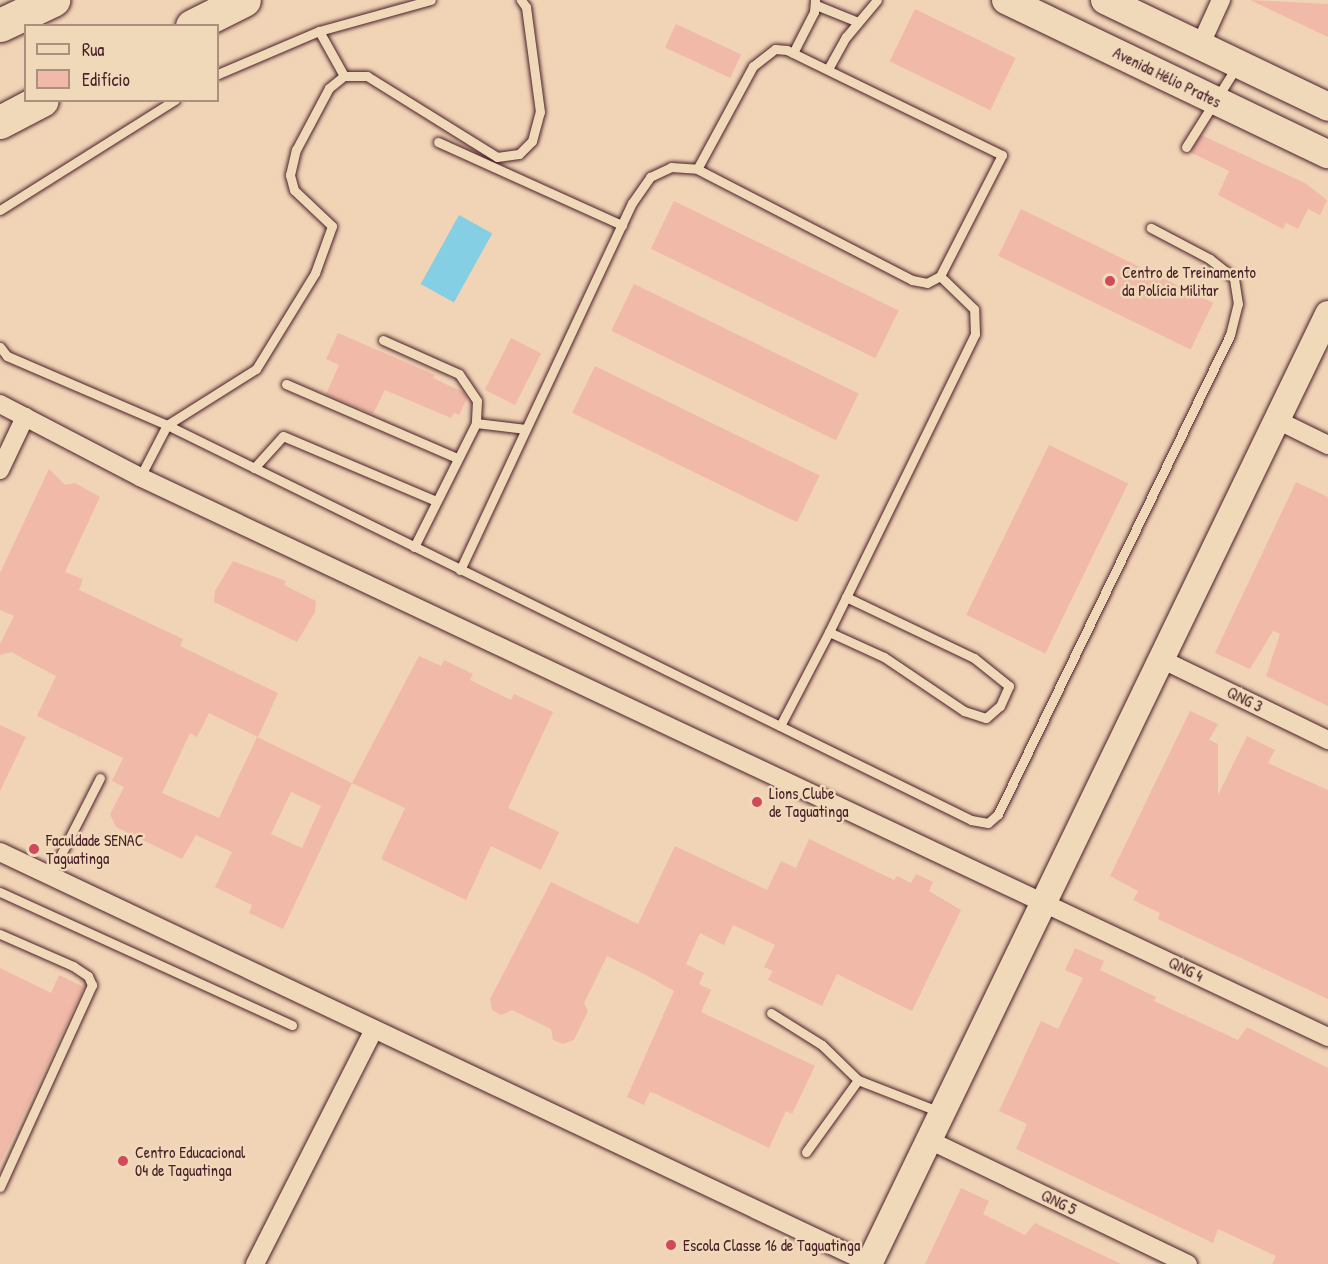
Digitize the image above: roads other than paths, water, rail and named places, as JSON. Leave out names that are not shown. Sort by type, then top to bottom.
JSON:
[{"type":"highway","points":[[0,25],[53,0]]},
{"type":"highway","points":[[196,24],[244,0]]},
{"type":"highway","points":[[0,122],[38,102]]},
{"type":"main road","name":"Avenida Hélio Prates","points":[[1006,0],[1328,154]]},
{"type":"main road","points":[[1105,0],[1328,106]]},
{"type":"street","points":[[1200,46],[1221,0]]},
{"type":"street","points":[[0,852],[869,1264],[1328,314]]},
{"type":"street","name":"QNG 4","points":[[0,404],[140,477],[1045,900],[1328,1037]]},
{"type":"street","points":[[0,470],[25,417]]},
{"type":"street","points":[[1277,420],[1328,445]]},
{"type":"street","name":"QNG 3","points":[[1161,659],[1328,740]]},
{"type":"street","points":[[255,1264],[374,1029]]},
{"type":"street","name":"QNG 5","points":[[929,1140],[1188,1264]]},
{"type":"lane","points":[[219,74],[318,31],[431,0]]},
{"type":"lane","points":[[140,477],[167,425],[256,369],[315,273],[332,226],[294,190],[290,175],[317,104],[344,76],[367,76],[497,157],[519,154],[532,141],[540,112],[526,7],[521,0]]},
{"type":"lane","points":[[828,69],[858,22],[877,0]]},
{"type":"lane","points":[[793,52],[815,3],[858,22]]},
{"type":"lane","points":[[318,31],[344,76]]},
{"type":"lane","points":[[460,570],[622,225],[650,177],[671,167],[698,169],[912,280],[927,283],[940,276],[1002,155],[793,52],[766,51],[753,66],[698,169]]},
{"type":"lane","points":[[1186,147],[1238,64]]},
{"type":"lane","points":[[0,210],[172,102]]},
{"type":"lane","points":[[438,142],[622,225]]},
{"type":"lane","points":[[0,347],[7,356],[167,425],[971,820],[988,822],[998,814],[1230,335],[1239,304],[1234,278],[1209,259],[1151,228]]},
{"type":"lane","points":[[780,726],[829,632],[975,334],[974,309],[940,276]]},
{"type":"lane","points":[[383,340],[459,374],[477,401],[476,423],[414,547]]},
{"type":"lane","points":[[286,384],[457,459]]},
{"type":"lane","points":[[476,423],[526,429]]},
{"type":"lane","points":[[254,468],[283,436],[436,501]]},
{"type":"lane","points":[[829,632],[884,657],[964,711],[986,718],[1000,706],[1009,686],[974,658],[846,597]]},
{"type":"lane","points":[[50,876],[100,778]]},
{"type":"lane","points":[[0,892],[292,1025]]},
{"type":"lane","points":[[0,934],[73,966],[88,976],[92,985],[0,1187]]},
{"type":"lane","points":[[771,1013],[822,1045],[858,1080],[942,1113]]},
{"type":"lane","points":[[806,1152],[858,1080]]},
{"type":"water","points":[[459,215],[492,233],[454,303],[421,284]]},
{"type":"place","name":"Centro de Treinamento da Polícia Militar","points":[[1110,281]]},
{"type":"place","name":"Lions Clube de Taguatinga","points":[[757,802]]},
{"type":"place","name":"Faculdade SENAC Taguatinga","points":[[34,849]]},
{"type":"place","name":"Centro Educacional 04 de Taguatinga","points":[[123,1161]]},
{"type":"place","name":"Escola Classe 16 de Taguatinga","points":[[671,1245]]}]
